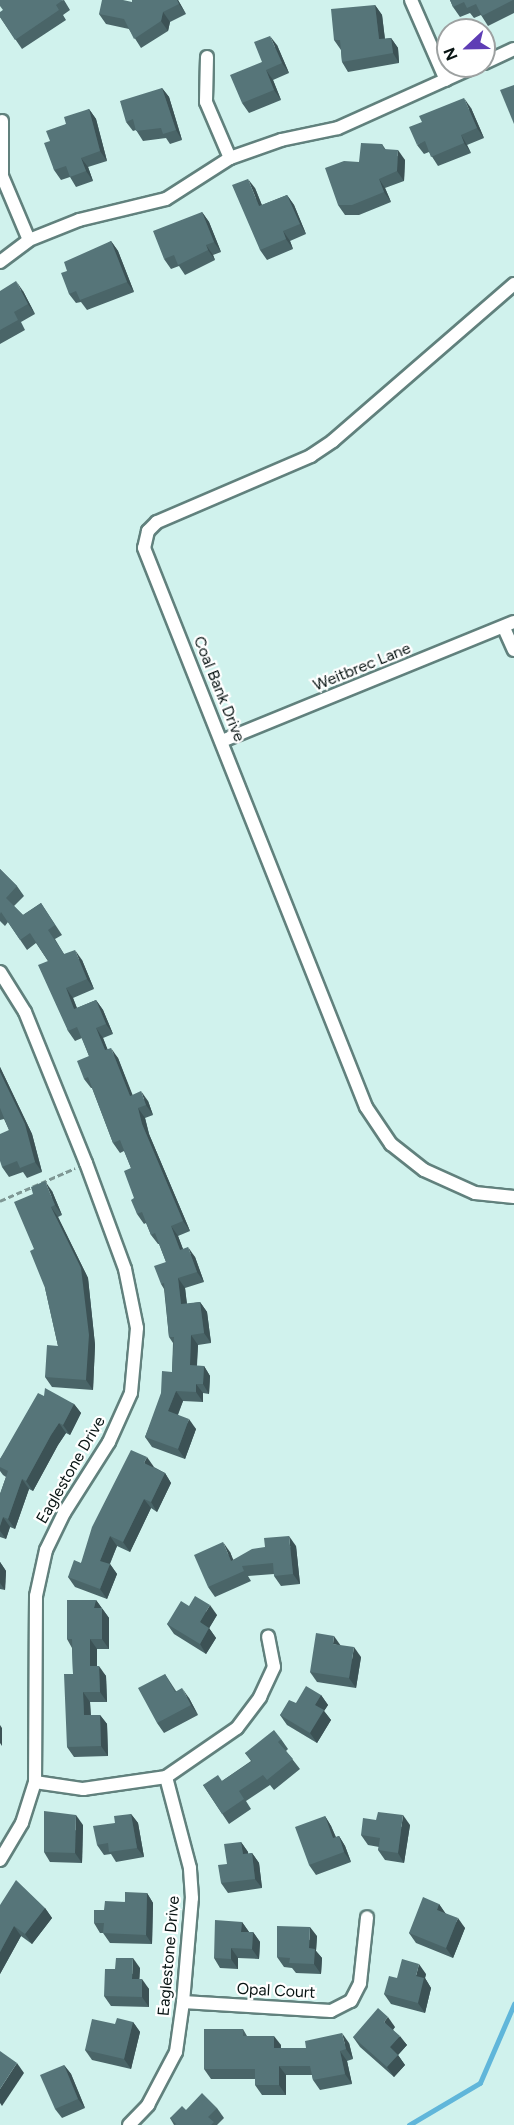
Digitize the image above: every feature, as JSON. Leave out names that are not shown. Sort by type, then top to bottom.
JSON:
[{"type":"street","points":[[411,0],[446,80]]},
{"type":"street","points":[[496,57],[514,49]]},
{"type":"street","points":[[207,57],[206,102],[230,158]]},
{"type":"street","points":[[0,262],[28,240],[79,220],[166,199],[230,158],[281,140],[338,128],[450,78]]},
{"type":"street","points":[[2,121],[2,176],[28,240]]},
{"type":"street","name":"Coal Bank Drive","points":[[514,284],[311,456],[157,522],[148,531],[144,548],[366,1107],[392,1144],[424,1170],[475,1193],[514,1197]]},
{"type":"street","points":[[509,625],[514,650]]},
{"type":"street","name":"Weitbrec Lane","points":[[222,741],[509,625]]},
{"type":"street","name":"Eaglestone Drive","points":[[0,972],[25,1012],[86,1163],[125,1269],[137,1328],[131,1393],[109,1442],[64,1513],[46,1550],[36,1596],[35,1782],[22,1823],[0,1860]]},
{"type":"street","points":[[35,1782],[82,1789],[166,1777],[237,1728],[260,1697],[274,1667],[268,1637]]},
{"type":"street","name":"Eaglestone Drive","points":[[129,2125],[148,2105],[176,2052],[183,2002],[192,1898],[190,1868],[166,1777]]},
{"type":"street","name":"Opal Court","points":[[183,2002],[331,2011],[351,2001],[360,1983],[367,1917]]},
{"type":"path","points":[[0,1201],[86,1163]]},
{"type":"building","points":[[0,0],[63,0],[56,5],[59,10],[15,40],[0,17],[0,12],[3,10]]},
{"type":"building","points":[[102,0],[132,2],[132,0],[177,0],[179,4],[163,12],[161,21],[134,39],[124,19],[99,14]]},
{"type":"building","points":[[450,0],[513,0],[482,16],[476,4],[467,8],[464,2],[453,7]]},
{"type":"building","points":[[375,5],[379,39],[391,38],[393,53],[342,62],[340,40],[334,40],[331,9]]},
{"type":"building","points":[[270,36],[282,63],[266,70],[274,90],[242,103],[230,75],[262,62],[254,42]]},
{"type":"building","points":[[514,85],[514,124],[500,90]]},
{"type":"building","points":[[162,88],[176,130],[163,134],[161,128],[136,131],[133,119],[126,122],[120,101]]},
{"type":"building","points":[[464,98],[477,128],[461,135],[464,143],[431,157],[425,141],[417,145],[409,127],[422,122],[419,116]]},
{"type":"building","points":[[89,109],[100,151],[81,158],[86,171],[70,177],[66,166],[54,170],[44,143],[50,141],[46,131],[66,124],[64,117]]},
{"type":"building","points":[[361,143],[382,144],[384,149],[398,150],[397,171],[379,179],[384,192],[352,205],[338,205],[325,168],[344,161],[359,162]]},
{"type":"building","points":[[248,179],[259,206],[287,195],[300,224],[283,231],[286,239],[260,250],[232,185]]},
{"type":"building","points":[[202,212],[214,242],[206,245],[208,250],[178,265],[174,255],[164,259],[153,231]]},
{"type":"building","points":[[111,241],[127,282],[80,300],[76,291],[69,294],[61,273],[67,271],[64,262]]},
{"type":"building","points":[[16,281],[28,304],[14,312],[18,320],[0,330],[0,291]]},
{"type":"building","points":[[0,869],[17,886],[6,898],[23,915],[41,903],[55,925],[48,930],[64,954],[75,950],[87,979],[66,988],[74,1009],[96,1000],[106,1024],[96,1028],[105,1050],[111,1048],[130,1096],[141,1091],[146,1105],[138,1108],[142,1124],[183,1221],[171,1226],[180,1250],[188,1247],[197,1272],[178,1278],[181,1304],[200,1302],[204,1333],[191,1335],[190,1365],[204,1366],[203,1384],[196,1384],[196,1392],[176,1391],[168,1411],[189,1419],[178,1449],[145,1437],[161,1393],[162,1371],[172,1372],[174,1337],[169,1337],[164,1283],[161,1284],[154,1266],[166,1262],[155,1233],[151,1235],[142,1212],[137,1214],[131,1200],[134,1198],[124,1171],[131,1168],[120,1140],[113,1143],[88,1077],[84,1079],[77,1061],[89,1056],[77,1027],[68,1031],[38,965],[48,961],[30,933],[20,940],[1,912],[0,914]]},
{"type":"building","points":[[0,1072],[25,1124],[35,1162],[20,1168],[17,1161],[2,1167],[0,1161],[0,1134],[9,1130],[0,1108]]},
{"type":"building","points":[[45,1181],[55,1205],[51,1207],[81,1268],[89,1335],[86,1380],[45,1377],[47,1345],[58,1346],[45,1288],[30,1251],[34,1249],[14,1202],[33,1194],[31,1187]]},
{"type":"building","points":[[45,1388],[74,1404],[63,1425],[59,1423],[51,1435],[26,1481],[22,1479],[8,1519],[3,1517],[0,1526],[0,1494],[8,1471],[0,1467],[0,1459],[38,1393],[44,1396]]},
{"type":"building","points":[[131,1450],[147,1457],[144,1463],[165,1473],[151,1502],[144,1499],[123,1542],[110,1536],[100,1561],[110,1564],[100,1589],[68,1577],[74,1560],[81,1563],[92,1527]]},
{"type":"building","points":[[289,1536],[293,1574],[274,1576],[273,1563],[242,1566],[244,1571],[208,1587],[194,1555],[223,1542],[231,1561],[252,1549],[265,1547],[264,1538]]},
{"type":"building","points":[[195,1596],[210,1605],[200,1622],[209,1628],[200,1644],[167,1624],[181,1601],[189,1606]]},
{"type":"building","points":[[67,1600],[96,1600],[94,1608],[102,1608],[102,1639],[90,1639],[90,1666],[99,1666],[100,1692],[83,1692],[84,1715],[100,1715],[101,1746],[67,1747],[64,1674],[73,1674],[72,1639],[67,1639]]},
{"type":"building","points":[[316,1633],[334,1636],[333,1644],[354,1647],[349,1678],[310,1672]]},
{"type":"building","points":[[165,1674],[175,1692],[182,1688],[191,1705],[157,1723],[138,1688]]},
{"type":"building","points":[[306,1686],[321,1695],[315,1705],[324,1710],[310,1733],[280,1715],[289,1700],[296,1703]]},
{"type":"building","points":[[274,1730],[281,1739],[278,1742],[293,1759],[267,1780],[263,1775],[239,1791],[244,1799],[222,1814],[203,1785],[218,1775],[222,1781],[252,1761],[245,1753]]},
{"type":"building","points":[[44,1811],[76,1815],[75,1853],[44,1852]]},
{"type":"building","points":[[378,1812],[403,1815],[398,1853],[378,1850],[380,1838],[361,1835],[363,1818],[376,1820]]},
{"type":"building","points":[[131,1814],[137,1848],[109,1852],[108,1843],[97,1845],[93,1826],[115,1823],[114,1816]]},
{"type":"building","points":[[325,1816],[333,1838],[339,1836],[344,1852],[309,1865],[295,1827]]},
{"type":"building","points":[[241,1842],[243,1854],[252,1853],[255,1879],[221,1883],[218,1865],[227,1864],[224,1844]]},
{"type":"building","points":[[16,1880],[45,1908],[25,1934],[14,1926],[0,1952],[0,1905]]},
{"type":"building","points":[[125,1892],[147,1893],[146,1935],[103,1933],[104,1923],[94,1923],[94,1910],[104,1910],[105,1901],[125,1902]]},
{"type":"building","points":[[423,1897],[439,1904],[437,1910],[458,1918],[446,1948],[409,1933]]},
{"type":"building","points":[[215,1920],[242,1922],[241,1932],[253,1932],[252,1949],[231,1948],[231,1959],[214,1958]]},
{"type":"building","points":[[277,1926],[310,1927],[309,1948],[315,1949],[314,1964],[289,1963],[290,1958],[277,1957]]},
{"type":"building","points":[[116,1958],[133,1958],[132,1979],[142,1979],[142,1997],[104,1996],[105,1969],[115,1969]]},
{"type":"building","points":[[402,1959],[419,1964],[416,1976],[424,1978],[418,2003],[384,1994],[389,1976],[397,1978]]},
{"type":"building","points":[[378,2008],[388,2017],[384,2022],[400,2036],[390,2047],[398,2055],[387,2067],[353,2037]]},
{"type":"building","points":[[117,2018],[133,2022],[124,2059],[85,2050],[92,2019],[115,2024]]},
{"type":"building","points":[[204,2029],[243,2029],[243,2036],[274,2036],[274,2048],[306,2048],[305,2041],[342,2033],[346,2049],[340,2051],[345,2074],[313,2080],[310,2066],[279,2066],[279,2085],[255,2085],[255,2069],[204,2069]]},
{"type":"building","points":[[0,2051],[17,2063],[0,2089]]},
{"type":"building","points":[[64,2065],[78,2099],[55,2109],[40,2075]]},
{"type":"building","points":[[202,2093],[217,2108],[208,2117],[214,2122],[211,2125],[174,2125],[176,2124],[170,2118],[182,2106],[186,2110]]},
{"type":"waterway","points":[[409,2125],[480,2083],[514,2004]]}]
